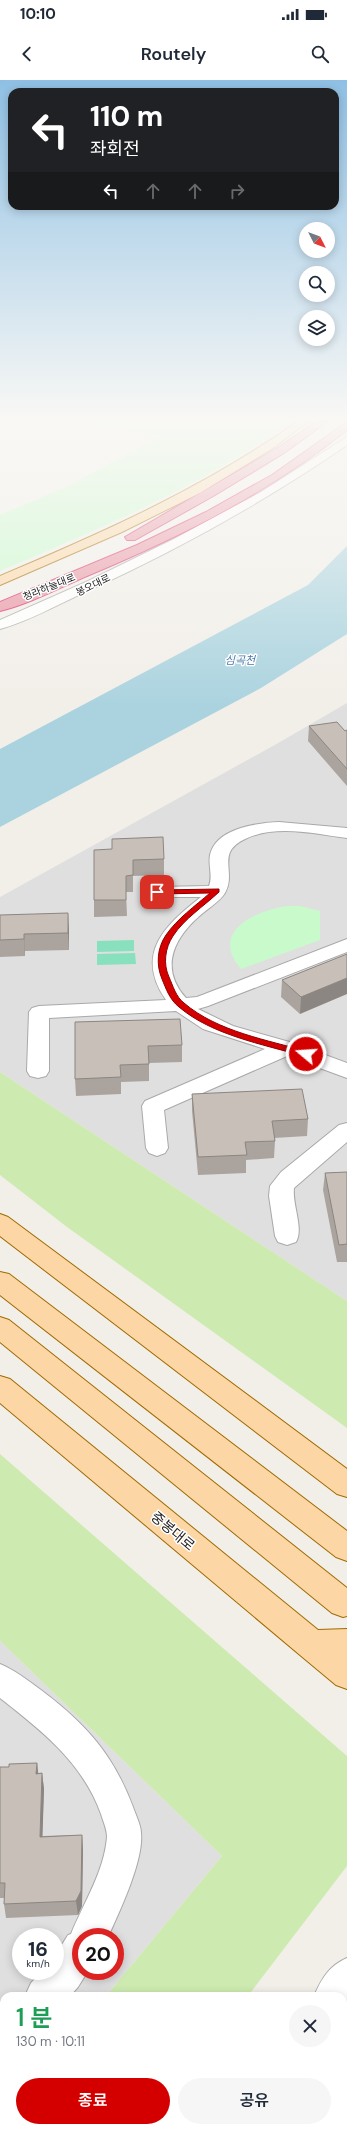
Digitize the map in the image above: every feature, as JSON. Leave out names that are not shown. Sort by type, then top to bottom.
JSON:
[{"type":"highway","points":[[122,541],[167,517]]},
{"type":"highway","name":"청라하늘대로","points":[[0,607],[75,576],[171,533],[202,517]]},
{"type":"highway","name":"청라하늘대로","points":[[0,593],[27,582]]},
{"type":"main road","points":[[0,581],[107,535],[143,517]]},
{"type":"main road","points":[[0,1223],[347,1485]]},
{"type":"main road","points":[[0,1281],[347,1548]]},
{"type":"main road","points":[[0,1327],[343,1603]]},
{"type":"main road","name":"중봉대로","points":[[0,1387],[347,1674]]},
{"type":"main road","points":[[311,1644],[347,1644]]},
{"type":"street","name":"봉오대로","points":[[0,625],[75,593],[190,537],[227,517]]},
{"type":"street","points":[[347,833],[280,827],[251,830],[238,835],[227,842],[221,849],[217,891],[176,927],[168,937],[161,960],[163,972],[174,996],[181,1005],[203,1019],[228,1030],[286,1048],[347,1071]]},
{"type":"street","points":[[157,892],[217,891]]},
{"type":"street","points":[[38,1071],[39,1012],[181,1005],[201,1002],[347,945]]},
{"type":"street","points":[[157,1148],[153,1106],[286,1048]]},
{"type":"street","points":[[287,1236],[281,1196],[282,1186],[288,1178],[347,1130]]},
{"type":"street","points":[[0,1679],[44,1712],[85,1750],[112,1792],[124,1836],[114,1878],[92,1928]]},
{"type":"street","points":[[48,1992],[65,1974],[72,1963]]},
{"type":"street","points":[[336,1992],[347,1977]]},
{"type":"shaded area","points":[[347,703],[347,1301],[0,1072],[0,897],[280,742]]},
{"type":"shaded area","points":[[0,1641],[222,1856],[124,1974],[124,1928],[72,1928],[72,1980],[119,1980],[109,1992],[0,1992]]},
{"type":"green space","points":[[0,517],[124,517],[76,539],[0,571]]},
{"type":"green space","points":[[287,906],[300,906],[320,911],[320,940],[241,969],[232,956],[230,944],[233,934],[250,918],[261,913]]},
{"type":"green space","points":[[134,940],[134,951],[97,952],[97,941]]},
{"type":"green space","points":[[135,953],[136,964],[97,965],[97,954]]},
{"type":"green space","points":[[0,1072],[347,1301],[347,1428],[67,1227],[0,1175]]},
{"type":"green space","points":[[0,1454],[347,1756],[347,1866],[251,1992],[109,1992],[119,1980],[124,1980],[124,1974],[222,1856],[0,1641]]},
{"type":"water","name":"심곡천","points":[[347,546],[347,634],[261,688],[0,827],[0,749],[308,585]]},
{"type":"building","points":[[337,722],[345,731],[347,730],[347,769],[309,726]]},
{"type":"building","points":[[163,837],[164,859],[133,860],[133,875],[126,876],[126,900],[94,900],[94,850],[112,849],[112,839]]},
{"type":"building","points":[[68,913],[68,933],[24,934],[24,939],[0,940],[0,915]]},
{"type":"building","points":[[347,954],[347,978],[301,997],[282,980]]},
{"type":"building","points":[[180,1019],[182,1045],[148,1046],[149,1064],[120,1065],[121,1077],[75,1079],[75,1022]]},
{"type":"building","points":[[302,1089],[308,1119],[272,1121],[275,1141],[245,1142],[247,1155],[198,1157],[192,1094]]},
{"type":"building","points":[[347,1172],[347,1244],[339,1245],[325,1173]]},
{"type":"building","points":[[37,1763],[36,1774],[42,1773],[40,1837],[82,1835],[81,1891],[76,1901],[4,1904],[5,1883],[0,1883],[0,1767],[9,1767],[9,1764]]},
{"type":"route","points":[[157,892],[217,891],[176,927],[168,937],[164,947],[161,960],[163,972],[174,996],[181,1005],[193,1014],[208,1022],[228,1030],[306,1054]]}]
